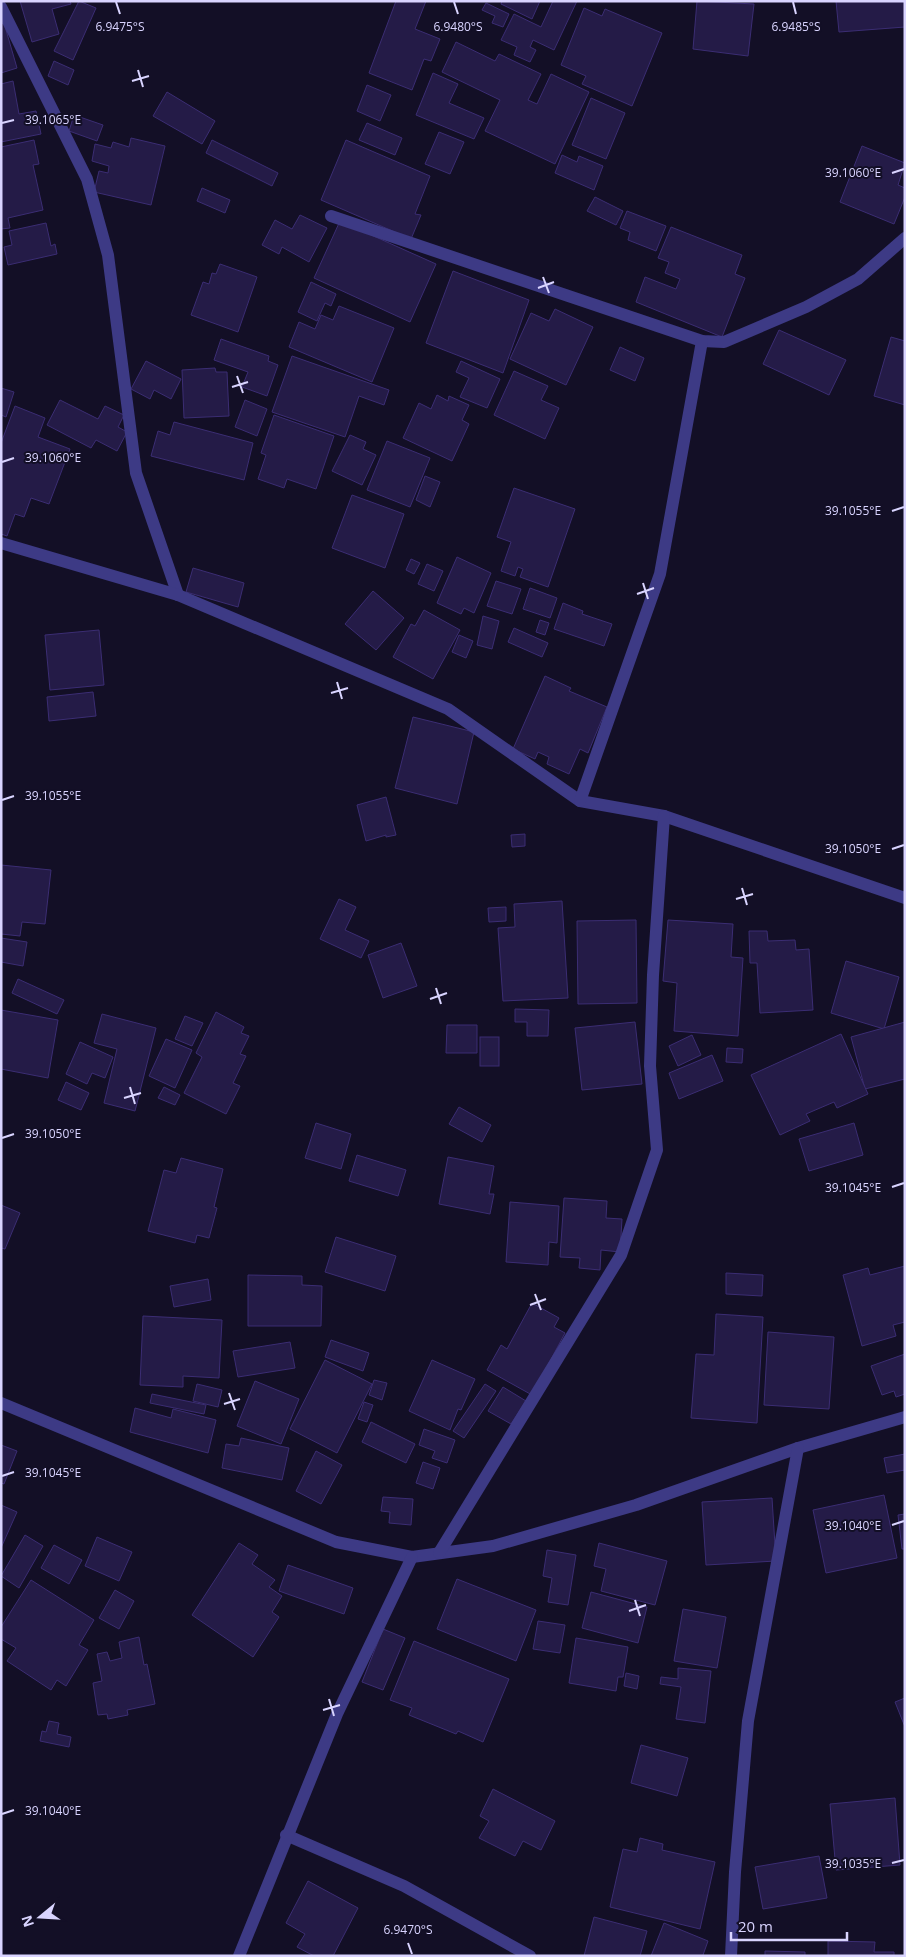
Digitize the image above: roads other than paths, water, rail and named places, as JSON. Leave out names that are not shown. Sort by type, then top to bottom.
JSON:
[{"type":"street","points":[[1,7],[87,179],[108,255],[136,473],[178,595]]},
{"type":"street","points":[[330,216],[702,341],[724,342],[806,307],[858,279],[905,238]]},
{"type":"street","points":[[580,801],[660,574],[702,341]]},
{"type":"street","points":[[1,543],[178,595],[448,709],[580,801],[664,816],[905,898]]},
{"type":"street","points":[[439,1552],[621,1255],[657,1150],[650,1066],[653,974],[664,816]]},
{"type":"street","points":[[1,1403],[336,1542],[412,1557],[493,1546],[636,1505],[798,1448],[905,1417]]},
{"type":"street","points":[[731,1956],[735,1872],[748,1721],[798,1448]]},
{"type":"street","points":[[238,1956],[337,1714],[412,1557]]},
{"type":"street","points":[[286,1835],[404,1886],[530,1956]]}]
